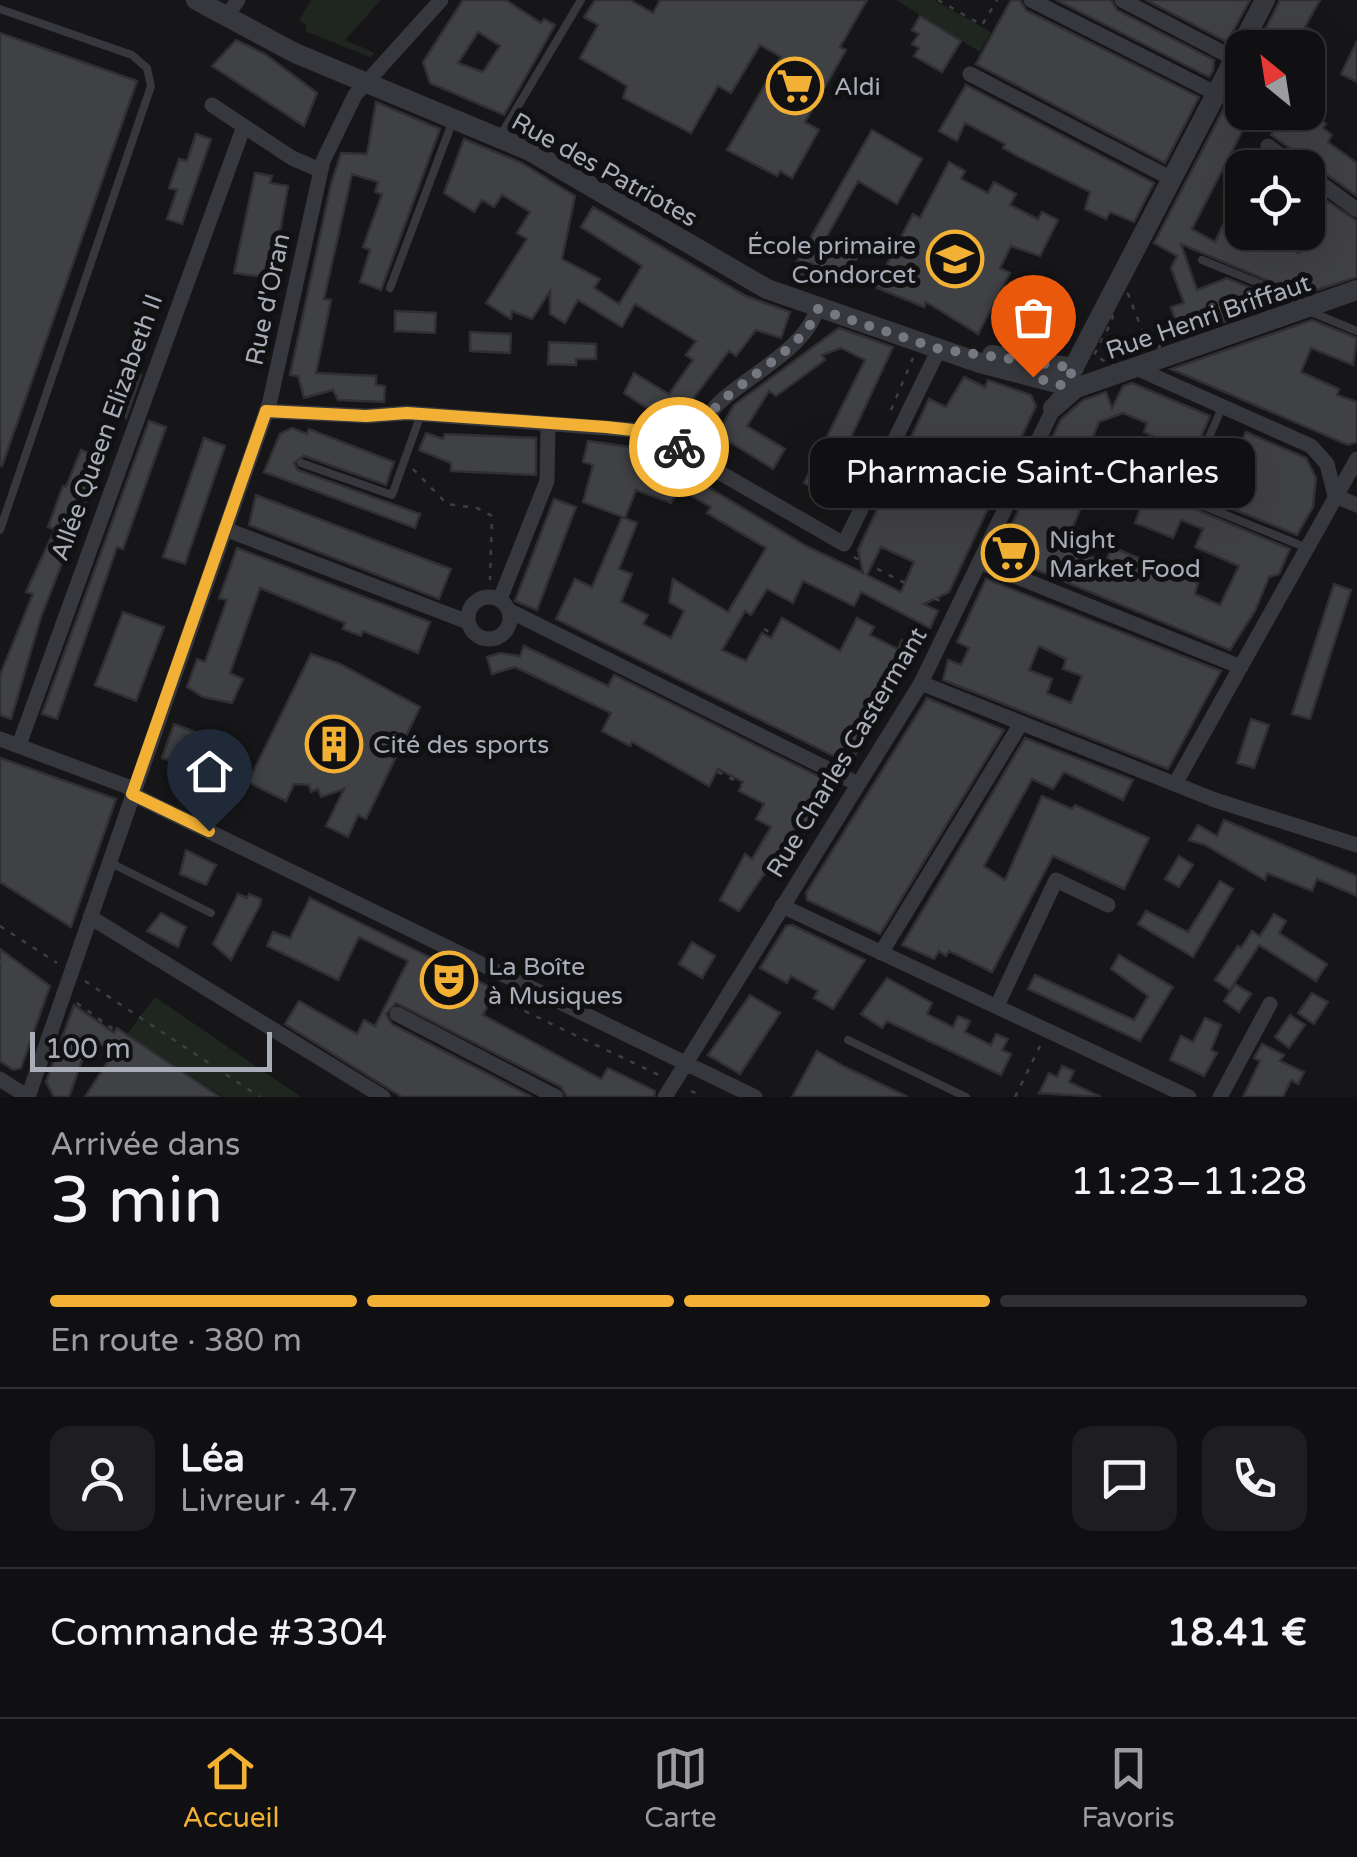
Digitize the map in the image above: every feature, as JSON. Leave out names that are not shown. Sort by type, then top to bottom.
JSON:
[{"type":"street","name":"Rue des Patriotes","points":[[196,0],[232,8],[366,82],[569,172],[746,279],[818,309],[930,346],[1071,381]]},
{"type":"street","name":"Rue d'Oran","points":[[28,1097],[266,411],[320,170],[344,115],[366,82],[441,0]]},
{"type":"street","points":[[1031,0],[1216,94]]},
{"type":"street","points":[[1122,0],[1225,54]]},
{"type":"street","points":[[1248,30],[1262,1]]},
{"type":"street","points":[[970,74],[1172,179]]},
{"type":"street","points":[[1054,408],[1225,77]]},
{"type":"street","points":[[212,105],[292,158],[320,170]]},
{"type":"street","name":"Allée Queen Elizabeth II","points":[[18,745],[244,126]]},
{"type":"street","points":[[1268,146],[1273,150]]},
{"type":"street","points":[[1325,186],[1357,210]]},
{"type":"street","name":"Rue Henri Briffaut","points":[[1071,381],[1104,379],[1357,290]]},
{"type":"street","points":[[677,448],[692,440],[730,394],[806,332],[818,309]]},
{"type":"street","points":[[1089,338],[1084,370],[1104,379]]},
{"type":"street","points":[[266,411],[421,414],[633,430],[677,448],[844,544],[930,346]]},
{"type":"street","points":[[1136,368],[1298,438],[1326,464],[1340,468],[1355,462]]},
{"type":"street","name":"Rue Charles Castermant","points":[[665,1097],[921,683],[1054,408]]},
{"type":"street","points":[[225,529],[468,622],[476,634],[494,638],[506,630],[499,602],[547,482],[548,425]]},
{"type":"street","points":[[1176,784],[1355,462]]},
{"type":"street","points":[[1326,464],[1335,496]]},
{"type":"street","points":[[1335,496],[1357,504]]},
{"type":"street","points":[[980,562],[1241,667]]},
{"type":"street","points":[[468,622],[474,602],[499,602],[858,784]]},
{"type":"street","points":[[921,683],[1176,784],[1357,845]]},
{"type":"street","points":[[880,953],[1020,725]]},
{"type":"street","points":[[0,739],[133,791],[754,1097]]},
{"type":"street","points":[[996,1006],[1056,880],[1108,905]]},
{"type":"street","points":[[782,906],[1190,1097]]},
{"type":"street","points":[[90,917],[384,1097]]},
{"type":"street","points":[[1220,1097],[1270,1004]]},
{"type":"street","points":[[397,1014],[556,1097]]},
{"type":"street","points":[[0,1079],[28,1097]]},
{"type":"lane","points":[[499,138],[581,0]]},
{"type":"lane","points":[[0,9],[132,55],[147,68],[151,86],[0,530]]},
{"type":"lane","points":[[390,288],[454,119]]},
{"type":"lane","points":[[1202,260],[1357,330]]},
{"type":"lane","points":[[1183,498],[1223,405]]},
{"type":"lane","points":[[302,463],[392,495],[421,414]]},
{"type":"lane","points":[[1146,482],[1307,548]]},
{"type":"lane","points":[[109,862],[211,913]]},
{"type":"lane","points":[[848,1040],[966,1097]]},
{"type":"path","points":[[938,0],[982,26],[997,0]]},
{"type":"path","points":[[952,8],[956,0]]},
{"type":"path","points":[[1116,286],[1128,294],[1144,335],[1158,340],[1160,346],[1156,353],[1115,367],[1094,355],[1112,321],[1116,286]]},
{"type":"path","points":[[890,415],[930,346]]},
{"type":"path","points":[[404,461],[446,504],[477,508],[492,516],[499,602]]},
{"type":"path","points":[[844,544],[863,564],[958,610]]},
{"type":"path","points":[[764,629],[864,684]]},
{"type":"path","points":[[648,737],[748,787],[772,740]]},
{"type":"path","points":[[0,926],[260,1097]]},
{"type":"path","points":[[64,994],[113,1028]]},
{"type":"path","points":[[1015,1097],[1048,1030]]},
{"type":"shaded area","points":[[311,0],[381,0],[345,40],[375,53],[370,57],[305,31],[307,25],[299,20]]},
{"type":"shaded area","points":[[896,0],[934,0],[991,32],[980,52]]},
{"type":"shaded area","points":[[155,997],[301,1097],[224,1097],[127,1034]]},
{"type":"building","points":[[463,0],[506,0],[541,23],[544,19],[555,25],[504,115],[430,83],[423,62]],"holes":[[[478,32],[500,46],[483,72],[458,63]]]},
{"type":"building","points":[[595,0],[630,0],[653,13],[660,0],[867,0],[840,47],[846,50],[805,122],[819,130],[792,178],[780,171],[777,176],[727,150],[781,57],[760,45],[731,93],[718,86],[691,133],[623,98],[627,86],[580,58],[598,25],[584,17]]},
{"type":"building","points":[[1011,0],[1020,0],[1026,10],[1199,97],[1165,163],[976,64]]},
{"type":"building","points":[[1056,0],[1111,0],[1117,10],[1214,60],[1213,71],[1209,77]]},
{"type":"building","points":[[1146,0],[1250,0],[1234,30],[1225,30],[1225,41]]},
{"type":"building","points":[[1280,0],[1320,0],[1305,27],[1312,30],[1265,30]]},
{"type":"building","points":[[920,16],[961,41],[942,72],[914,56],[919,48],[912,44],[919,34],[912,30]]},
{"type":"building","points":[[0,33],[137,81],[2,466],[0,465]]},
{"type":"building","points":[[236,40],[265,54],[317,93],[304,126],[212,66]]},
{"type":"building","points":[[1357,41],[1357,82],[1341,74]]},
{"type":"building","points":[[966,85],[1154,183],[1134,222],[1110,212],[1106,219],[1085,209],[1090,192],[1019,157],[1003,148],[1005,144],[965,123],[957,141],[939,131]]},
{"type":"building","points":[[376,102],[440,129],[381,290],[360,282],[370,250],[363,247],[382,194],[375,192],[378,182],[352,174],[324,299],[331,300],[316,373],[376,376],[376,385],[385,386],[384,402],[338,400],[333,390],[304,398],[298,376],[290,375],[331,184],[341,153],[367,154]]},
{"type":"building","points":[[1225,106],[1225,130],[1243,130],[1233,150],[1225,150],[1225,165],[1192,229],[1215,242],[1225,226],[1225,250],[1325,250],[1325,199],[1357,221],[1357,277],[1302,295],[1181,244],[1197,290],[1227,278],[1283,301],[1181,337],[1171,307],[1184,303],[1171,268],[1177,256],[1154,243]]},
{"type":"building","points":[[872,130],[922,159],[897,204],[858,181],[826,238],[858,256],[843,281],[811,263],[804,276],[791,272]]},
{"type":"building","points":[[1273,130],[1325,130],[1332,135],[1328,142],[1357,163],[1357,196],[1325,173],[1325,150],[1292,150],[1271,135]]},
{"type":"building","points":[[196,134],[211,139],[182,224],[167,219],[177,190],[169,188],[179,159],[187,161]]},
{"type":"building","points":[[464,139],[522,163],[575,196],[562,259],[600,279],[594,288],[619,304],[642,266],[581,227],[593,207],[746,296],[790,312],[781,338],[756,330],[736,356],[729,351],[674,424],[639,403],[624,393],[634,373],[669,394],[693,360],[686,355],[696,341],[635,304],[622,327],[578,300],[565,323],[550,314],[550,291],[532,319],[512,311],[511,319],[486,303],[527,239],[517,233],[530,212],[502,195],[494,207],[482,200],[474,212],[444,193]]},
{"type":"building","points":[[949,162],[965,171],[961,179],[988,193],[994,182],[1016,194],[1010,205],[1038,219],[1042,212],[1058,220],[1040,256],[1011,246],[1000,268],[1010,273],[978,334],[926,302],[924,307],[875,287],[913,214],[920,218]]},
{"type":"building","points":[[255,173],[272,176],[270,183],[288,186],[272,278],[234,273]]},
{"type":"building","points":[[395,311],[436,313],[435,333],[395,331]]},
{"type":"building","points":[[1312,320],[1357,338],[1353,365],[1311,348],[1301,372],[1339,389],[1337,395],[1357,402],[1357,442],[1348,445],[1171,369]]},
{"type":"building","points":[[839,328],[893,347],[825,493],[804,483],[865,360],[841,348],[822,355],[825,360],[776,396],[769,391],[747,426],[785,449],[773,469],[717,434],[734,405]]},
{"type":"building","points":[[470,332],[511,334],[510,353],[470,351]]},
{"type":"building","points":[[549,342],[596,344],[596,359],[576,359],[576,365],[548,364]]},
{"type":"building","points":[[120,368],[141,375],[126,418],[105,411]]},
{"type":"building","points":[[964,377],[985,387],[988,380],[1031,395],[1036,406],[949,592],[924,604],[938,611],[930,628],[861,592],[854,606],[803,581],[793,603],[767,589],[751,615],[745,611],[722,650],[746,661],[762,633],[771,638],[782,618],[840,651],[857,618],[874,627],[870,635],[898,649],[902,640],[922,648],[852,760],[846,762],[556,619],[575,579],[592,587],[622,517],[637,523],[619,569],[632,574],[621,602],[648,615],[643,624],[671,638],[684,611],[669,602],[673,579],[728,612],[766,548],[707,513],[711,507],[679,489],[671,503],[636,490],[625,518],[583,502],[593,465],[583,462],[588,441],[644,449],[808,547],[863,573],[858,550],[929,399],[946,407]],"holes":[[[881,547],[914,562],[901,592],[867,575]]]},
{"type":"building","points":[[1132,383],[1210,416],[1179,488],[1142,475],[1159,439],[1144,432],[1147,423],[1123,413],[1099,422],[1089,446],[1101,451],[1093,472],[1079,474],[1068,501],[1081,507],[1069,537],[1082,543],[1078,552],[1106,562],[1112,547],[1198,583],[1195,594],[1220,605],[1239,566],[1195,547],[1203,529],[1181,520],[1173,538],[1135,523],[1140,509],[1130,505],[1138,485],[1290,549],[1279,574],[1269,577],[1255,611],[1230,650],[998,554],[1061,419],[1083,400],[1106,392],[1112,408],[1123,386]]},
{"type":"building","points":[[149,421],[166,427],[123,549],[117,547],[57,719],[42,714]]},
{"type":"building","points":[[292,428],[307,434],[309,429],[394,462],[386,485],[304,456],[294,463],[298,470],[420,514],[415,528],[264,472],[280,434]]},
{"type":"building","points":[[1246,432],[1306,458],[1316,478],[1313,507],[1297,535],[1193,493],[1213,448],[1233,456]]},
{"type":"building","points":[[426,433],[443,439],[445,434],[536,438],[536,475],[451,471],[451,463],[419,450]]},
{"type":"building","points":[[204,438],[225,446],[185,564],[163,557]]},
{"type":"building","points":[[81,450],[98,457],[101,463],[41,617],[11,719],[0,715],[0,675],[33,594],[26,592],[55,529],[48,527]]},
{"type":"building","points":[[256,495],[451,569],[439,599],[249,525]]},
{"type":"building","points":[[554,499],[576,507],[537,610],[515,601]]},
{"type":"building","points":[[237,548],[430,622],[418,653],[363,631],[361,636],[343,629],[345,623],[260,588],[230,673],[243,679],[232,703],[203,697],[187,687],[197,659],[205,662],[227,600],[219,598]]},
{"type":"building","points":[[986,579],[1221,671],[1168,769],[943,680],[948,660],[961,665],[969,648],[957,642]],"holes":[[[1039,646],[1066,659],[1063,669],[1082,676],[1071,703],[1047,693],[1052,679],[1029,670]]]},
{"type":"building","points":[[1334,584],[1351,590],[1310,719],[1292,714]]},
{"type":"building","points":[[123,612],[164,627],[136,701],[95,685]]},
{"type":"building","points":[[524,646],[608,686],[614,675],[832,783],[804,834],[795,829],[739,911],[720,900],[745,854],[752,859],[771,827],[756,819],[764,804],[739,791],[743,782],[718,769],[709,786],[632,742],[630,746],[602,731],[611,713],[532,675],[515,667],[492,674],[487,657],[500,653],[520,656]]},
{"type":"building","name":"Cité des sports","points":[[311,654],[340,664],[420,707],[366,819],[358,815],[348,837],[326,826],[344,789],[321,797],[318,789],[311,792],[309,785],[294,784],[286,801],[248,782]]},
{"type":"building","points":[[927,698],[1004,730],[880,934],[807,900],[806,893]]},
{"type":"building","points":[[1251,719],[1269,725],[1254,768],[1237,763]]},
{"type":"building","points":[[174,724],[214,739],[200,765],[177,756],[175,762],[162,758]]},
{"type":"building","points":[[1025,738],[1133,780],[1123,800],[1064,772],[1053,789],[1032,779],[984,866],[1005,880],[1042,796],[1072,809],[1075,805],[1149,838],[1124,889],[1053,856],[992,972],[949,951],[946,956],[939,951],[934,959],[902,945]]},
{"type":"building","points":[[0,758],[116,799],[71,927],[0,882]]},
{"type":"building","points":[[1224,820],[1357,876],[1357,896],[1317,879],[1312,891],[1267,873],[1265,880],[1205,845],[1189,840],[1198,825],[1217,836]]},
{"type":"building","points":[[186,850],[216,865],[206,885],[180,874]]},
{"type":"building","points":[[1179,856],[1193,865],[1179,887],[1165,879]]},
{"type":"building","points":[[1220,881],[1233,889],[1193,957],[1138,924],[1146,911],[1188,932]]},
{"type":"building","points":[[238,894],[261,899],[231,960],[213,944]]},
{"type":"building","points":[[310,898],[496,990],[483,1015],[601,1079],[608,1068],[655,1091],[654,1097],[567,1097],[561,1087],[396,1003],[386,1014],[392,1024],[532,1097],[402,1097],[285,1024],[299,1001],[357,1034],[364,1020],[375,1026],[408,961],[359,937],[338,980],[267,946],[273,932],[290,938]]},
{"type":"building","points":[[161,913],[186,927],[178,947],[147,931]]},
{"type":"building","points":[[1274,914],[1286,921],[1279,933],[1327,964],[1316,981],[1259,945],[1230,990],[1215,980],[1238,946],[1241,948],[1252,931],[1260,936]]},
{"type":"building","points":[[792,925],[865,960],[833,1009],[814,998],[818,991],[791,976],[787,983],[760,968],[786,926]]},
{"type":"building","points":[[692,942],[715,956],[702,978],[679,964]]},
{"type":"building","points":[[0,949],[50,986],[21,1068],[13,1070],[0,1061]]},
{"type":"building","points":[[1119,955],[1173,987],[1140,1041],[1028,989],[1035,975],[1134,1020],[1148,996],[1111,969]]},
{"type":"building","points":[[887,978],[932,1003],[927,1014],[953,1027],[958,1016],[970,1021],[965,1032],[991,1045],[996,1034],[1008,1039],[1002,1050],[1011,1054],[1001,1075],[887,1021],[882,1028],[861,1014]]},
{"type":"building","points":[[1235,984],[1251,994],[1239,1012],[1224,1001]]},
{"type":"building","points":[[1312,993],[1328,1002],[1314,1024],[1298,1013]]},
{"type":"building","points":[[750,995],[780,1013],[740,1074],[708,1055]]},
{"type":"building","points":[[74,1005],[114,1033],[117,1028],[220,1097],[85,1097],[114,1052],[90,1038],[69,1097],[54,1097],[46,1082]]},
{"type":"building","points":[[1290,1015],[1305,1025],[1289,1048],[1275,1037]]},
{"type":"building","points":[[1205,1018],[1221,1025],[1211,1050],[1217,1053],[1204,1076],[1170,1060],[1181,1036],[1193,1042]]},
{"type":"building","points":[[1262,1044],[1284,1055],[1280,1061],[1304,1072],[1298,1084],[1291,1080],[1283,1097],[1243,1097],[1260,1061],[1254,1058]]},
{"type":"building","points":[[817,1051],[845,1067],[908,1097],[792,1097]]},
{"type":"building","points":[[1062,1066],[1074,1071],[1069,1082],[1101,1097],[1039,1093],[1049,1073],[1057,1077]]},
{"type":"way so far","points":[[679,447],[692,440],[719,404],[806,332],[818,309],[939,349],[1040,360],[1074,368],[1064,386],[1033,377]]},
{"type":"place","name":"Aldi","points":[[795,86]]},
{"type":"place","name":"École primaire Condorcet","points":[[955,259]]},
{"type":"place","name":"Pharmacie Saint-Charles","points":[[1033,377]]},
{"type":"place","name":"Night Market Food","points":[[1010,553]]},
{"type":"place","name":"Cité des sports","points":[[334,744]]},
{"type":"place","name":"La Boîte à Musiques","points":[[449,980]]},
{"type":"route","points":[[209,831],[132,794],[266,411],[366,416],[407,413],[606,427],[633,430],[679,447]]}]
